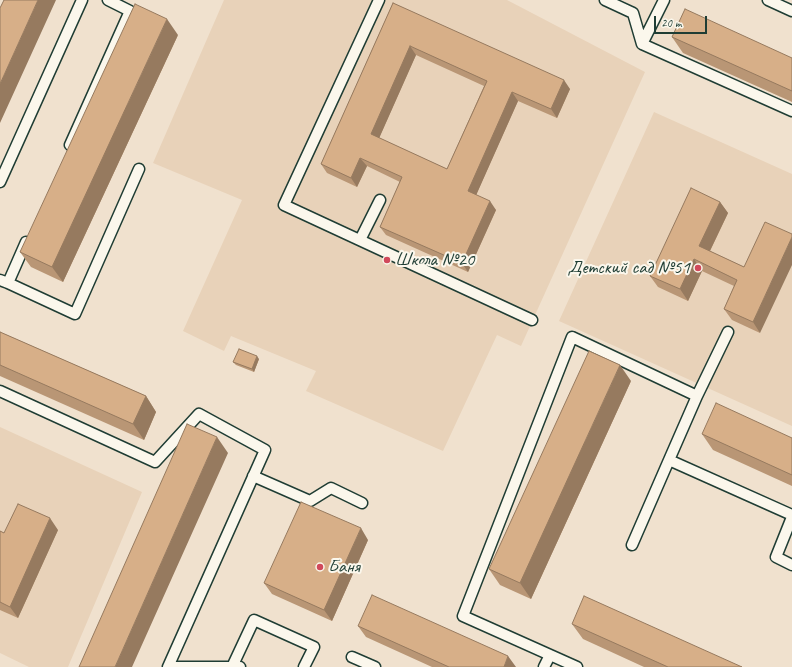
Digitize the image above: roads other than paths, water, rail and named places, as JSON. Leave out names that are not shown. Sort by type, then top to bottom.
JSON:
[{"type":"lane","points":[[0,182],[82,0]]},
{"type":"lane","points":[[66,154],[130,11],[108,0]]},
{"type":"lane","points":[[379,0],[284,205],[532,320]]},
{"type":"lane","points":[[605,0],[633,13],[642,44],[792,111]]},
{"type":"lane","points":[[642,44],[664,0]]},
{"type":"lane","points":[[768,0],[792,11]]},
{"type":"lane","points":[[30,233],[4,282],[75,314],[139,168]]},
{"type":"lane","points":[[360,240],[380,200]]},
{"type":"lane","points":[[632,545],[668,460],[728,332]]},
{"type":"lane","points":[[576,667],[463,616],[572,337],[697,396]]},
{"type":"lane","points":[[0,391],[155,462],[199,414],[265,450],[168,667],[240,667]]},
{"type":"lane","points":[[668,460],[792,516],[776,557],[792,565]]},
{"type":"lane","points":[[254,476],[310,501],[331,488],[362,503]]},
{"type":"lane","points":[[232,667],[254,620],[314,647],[304,667]]},
{"type":"lane","points":[[544,667],[550,655]]},
{"type":"lane","points":[[352,657],[375,667]]},
{"type":"place","name":"Школа №20","points":[[387,260]]},
{"type":"place","name":"Детский сад №51","points":[[698,268]]},
{"type":"place","name":"Баня","points":[[320,567]]}]
